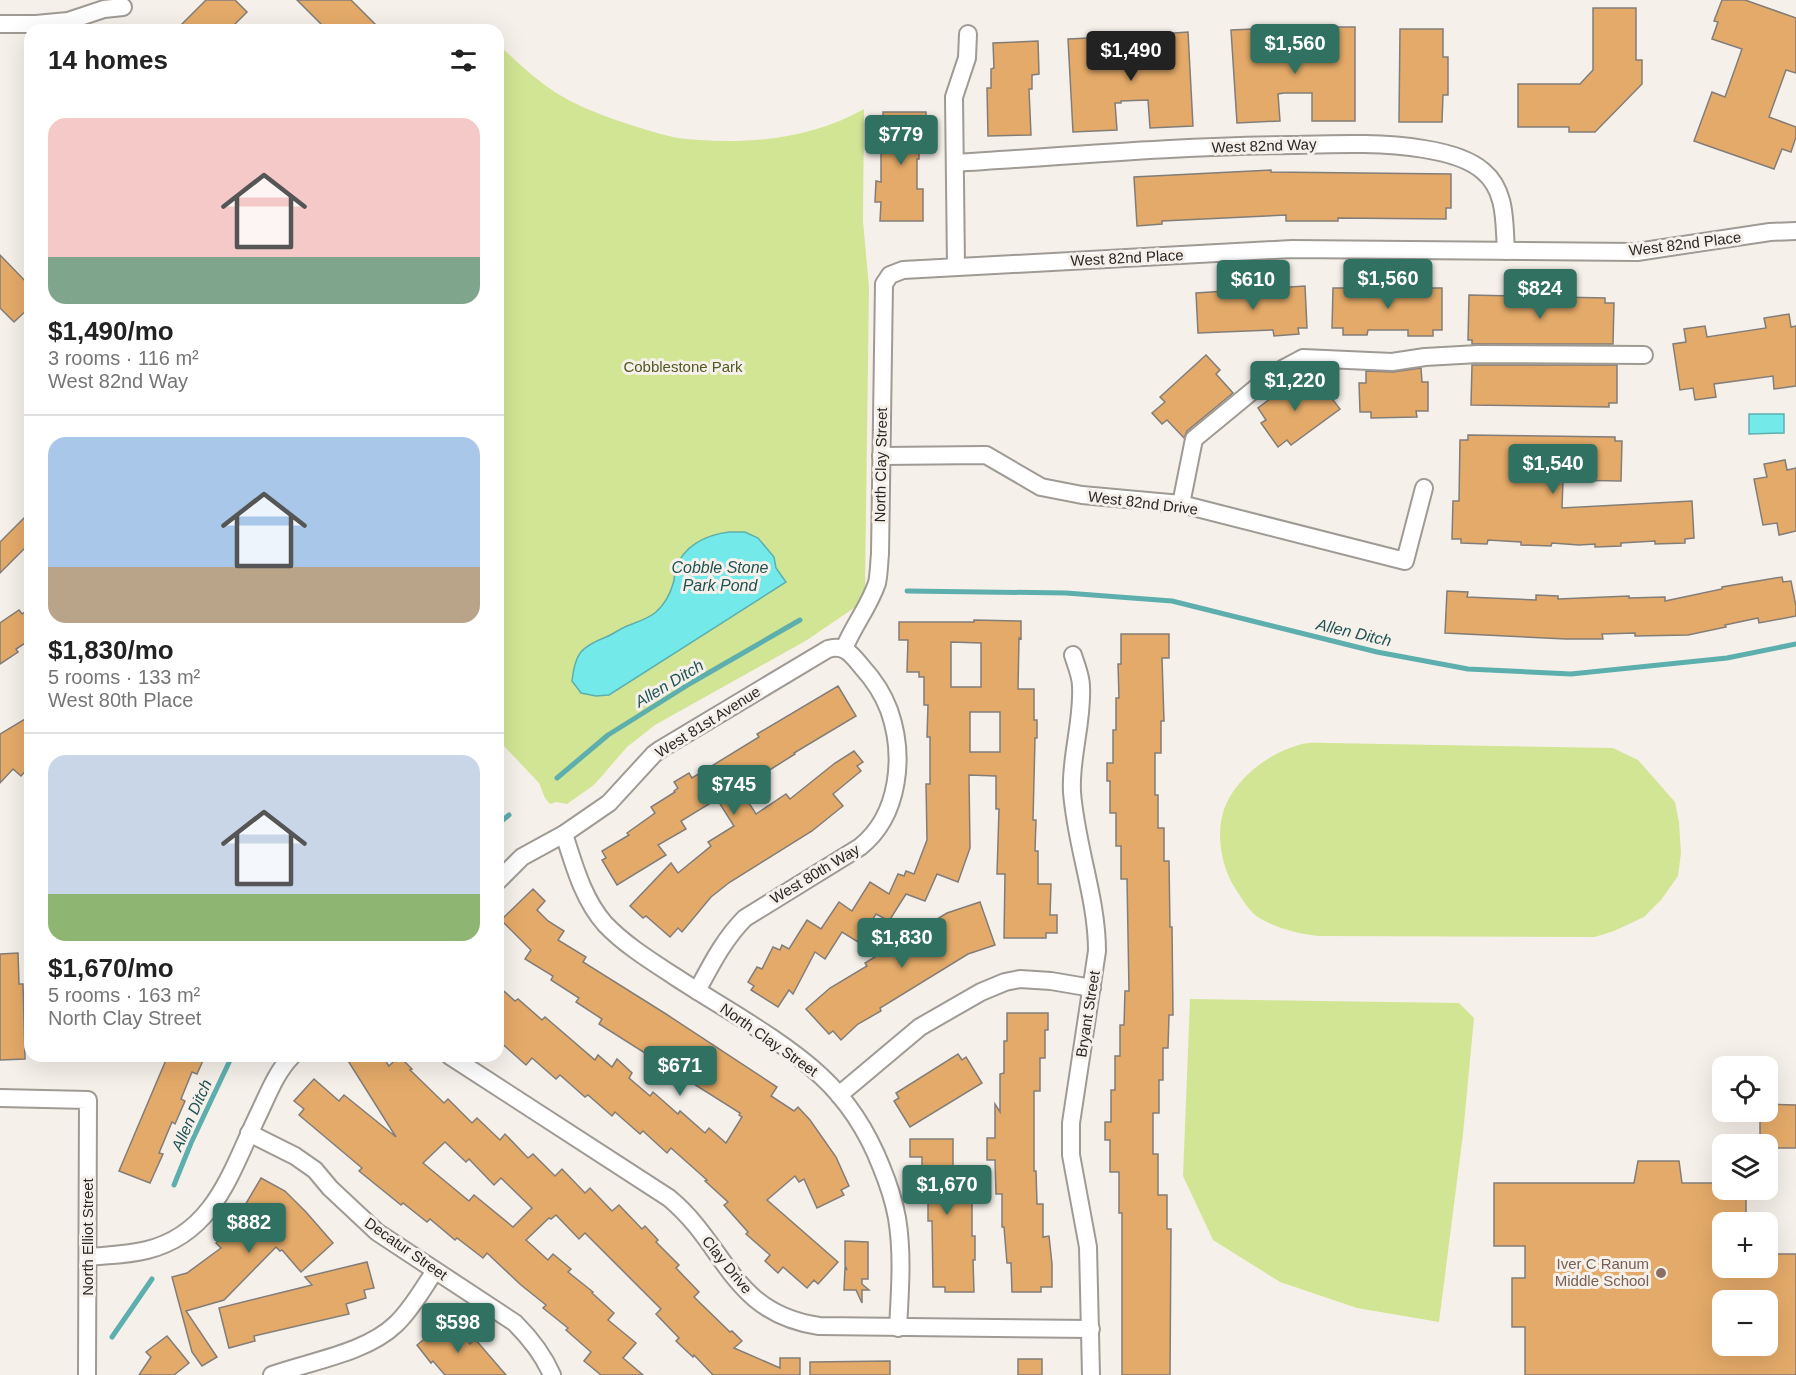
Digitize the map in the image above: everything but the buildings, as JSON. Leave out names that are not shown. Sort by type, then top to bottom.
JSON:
[{"type":"street","points":[[0,24],[68,21],[104,9],[123,7]]},
{"type":"street","points":[[956,267],[954,97],[967,58],[968,34]]},
{"type":"street","name":"West 82nd Way","points":[[955,163],[1244,145],[1375,145],[1424,149],[1454,156],[1471,163],[1483,170],[1492,181],[1500,193],[1503,208],[1506,251]]},
{"type":"street","name":"West 82nd Place","points":[[890,275],[903,270],[1292,249],[1637,252],[1770,232],[1796,231]]},
{"type":"street","name":"North Clay Street","points":[[844,649],[850,634],[869,603],[877,581],[880,554],[884,284],[890,275]]},
{"type":"street","points":[[1181,504],[1194,440],[1273,374],[1303,358],[1392,362],[1425,357],[1478,354],[1644,355]]},
{"type":"street","name":"West 82nd Drive","points":[[881,456],[986,455],[1041,487],[1082,495],[1181,504],[1405,561],[1424,488]]},
{"type":"street","name":"West 81st Avenue","points":[[504,875],[522,857],[564,834],[609,802],[661,749],[828,649],[836,647],[844,649]]},
{"type":"street","name":"West 80th Way","points":[[697,991],[720,948],[745,918],[860,847],[876,833],[886,817],[894,792],[897,753],[889,712],[872,678],[844,649]]},
{"type":"street","name":"Bryant Street","points":[[1073,656],[1082,685],[1072,789],[1097,931],[1092,988],[1071,1123],[1071,1155],[1088,1247],[1091,1375]]},
{"type":"street","name":"North Clay Street","points":[[564,834],[578,879],[604,923],[641,954],[780,1044],[820,1075],[839,1095],[860,1124],[889,1185],[897,1217],[901,1252],[898,1328]]},
{"type":"street","points":[[839,1095],[920,1028],[997,985],[1020,979],[1033,979],[1092,988]]},
{"type":"street","points":[[88,1257],[148,1250],[174,1240],[201,1220],[212,1208],[279,1072],[286,1062]]},
{"type":"street","name":"Clay Drive","points":[[459,1062],[669,1198],[685,1211],[748,1293],[773,1312],[805,1324],[819,1326],[1091,1329]]},
{"type":"street","name":"North Elliot Street","points":[[0,1098],[88,1100],[87,1375]]},
{"type":"street","name":"Decatur Street","points":[[249,1133],[296,1156],[315,1170],[368,1225],[515,1323],[542,1353],[552,1375]]},
{"type":"street","points":[[272,1375],[350,1350],[388,1331],[408,1310],[435,1271]]},
{"type":"green space","name":"Cobblestone Park","points":[[504,49],[542,83],[572,102],[616,120],[676,138],[742,141],[785,136],[826,126],[864,109],[863,221],[869,287],[865,588],[857,606],[807,640],[655,725],[627,747],[594,785],[567,804],[556,802],[550,804],[539,783],[504,746]]},
{"type":"green space","points":[[1302,744],[1613,748],[1638,760],[1675,802],[1681,853],[1678,876],[1661,900],[1644,917],[1595,937],[1319,936],[1297,932],[1275,926],[1253,913],[1230,880],[1224,862],[1220,842],[1221,822],[1234,790],[1253,770],[1275,754]]},
{"type":"green space","points":[[1190,999],[1459,1003],[1474,1018],[1463,1134],[1439,1322],[1357,1308],[1280,1282],[1213,1240],[1183,1176]]},
{"type":"water","points":[[1749,414],[1784,414],[1784,433],[1749,434]]},
{"type":"water","name":"Cobble Stone Park Pond","points":[[729,532],[745,532],[758,538],[774,557],[776,568],[786,582],[609,695],[596,696],[581,693],[572,681],[577,657],[581,652],[591,644],[656,612],[668,595],[674,582],[675,570],[683,554],[703,539]]},
{"type":"waterway","name":"Allen Ditch","points":[[907,591],[1066,593],[1172,601],[1377,652],[1468,669],[1571,674],[1727,658],[1796,644]]},
{"type":"waterway","name":"Allen Ditch","points":[[557,778],[608,735],[691,683],[800,620]]},
{"type":"waterway","name":"Allen Ditch","points":[[504,819],[509,815]]},
{"type":"waterway","name":"Allen Ditch","points":[[174,1185],[229,1062]]},
{"type":"waterway","name":"Allen Ditch","points":[[112,1337],[152,1279]]},
{"type":"place","name":"Iver C Ranum Middle School","points":[[1661,1273]]}]
